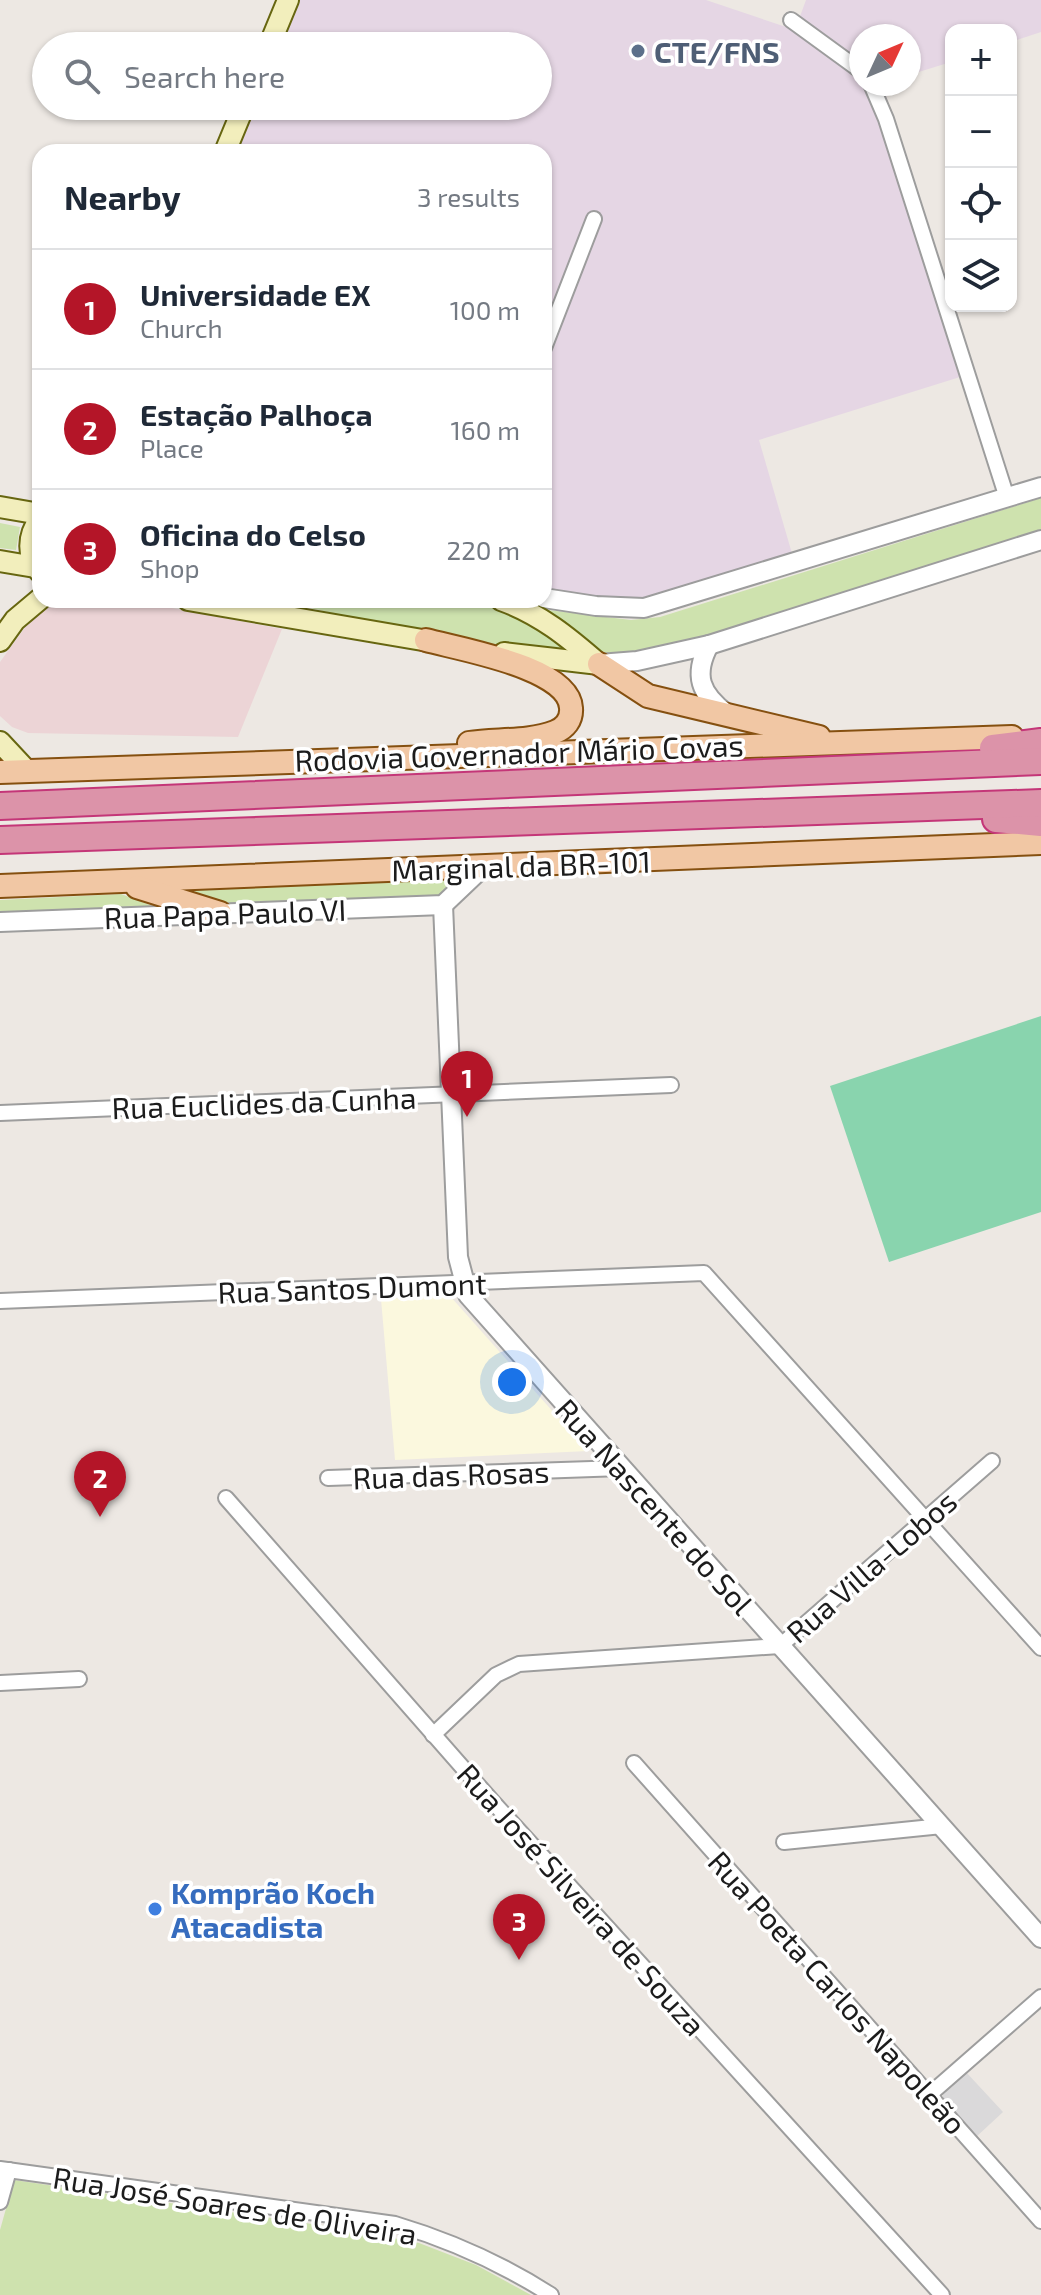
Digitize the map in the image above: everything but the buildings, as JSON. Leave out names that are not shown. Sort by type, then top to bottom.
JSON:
[{"type":"highway","points":[[874,770],[1041,742]]},
{"type":"highway","name":"Rodovia Governador Mário Covas","points":[[0,806],[1041,761]]},
{"type":"highway","points":[[0,840],[1041,803]]},
{"type":"highway","points":[[909,810],[1041,823]]},
{"type":"main road","points":[[275,32],[288,0]]},
{"type":"main road","points":[[228,144],[238,120]]},
{"type":"main road","points":[[0,507],[32,515]]},
{"type":"main road","points":[[0,561],[32,569]]},
{"type":"main road","points":[[0,641],[15,620],[32,583]]},
{"type":"main road","points":[[15,620],[32,606]]},
{"type":"main road","points":[[236,608],[552,661],[599,664]]},
{"type":"main road","points":[[524,608],[556,627],[599,664],[648,696],[854,744]]},
{"type":"main road","points":[[394,758],[414,750],[545,735],[566,725],[572,712],[570,700],[545,676],[426,640]]},
{"type":"main road","points":[[0,772],[1041,736]]},
{"type":"main road","points":[[0,742],[27,771]]},
{"type":"main road","name":"Marginal da BR-101","points":[[0,886],[1041,843]]},
{"type":"main road","points":[[121,881],[220,913]]},
{"type":"street","points":[[791,20],[849,62]]},
{"type":"street","points":[[876,96],[1007,498]]},
{"type":"street","points":[[552,327],[594,219]]},
{"type":"street","points":[[552,599],[596,606],[644,608],[1041,487]]},
{"type":"street","points":[[599,664],[637,661],[709,645],[1041,540]]},
{"type":"street","points":[[709,645],[700,668],[701,683],[707,697],[732,718]]},
{"type":"street","points":[[443,905],[483,867]]},
{"type":"street","name":"Rua Papa Paulo VI","points":[[0,922],[443,905]]},
{"type":"street","name":"Rua Nascente do Sol","points":[[443,905],[458,1257],[463,1282],[480,1313],[1041,1938]]},
{"type":"street","name":"Rua Euclides da Cunha","points":[[0,1113],[671,1085]]},
{"type":"street","name":"Rua Santos Dumont","points":[[0,1301],[704,1273],[926,1520]]},
{"type":"street","name":"Rua Villa-Lobos","points":[[433,1735],[496,1675],[519,1664],[780,1646],[992,1461]]},
{"type":"street","name":"Rua das Rosas","points":[[328,1478],[622,1468]]},
{"type":"street","name":"Rua José Silveira de Souza","points":[[226,1498],[433,1735],[942,2295]]},
{"type":"street","points":[[926,1520],[1041,1648]]},
{"type":"street","points":[[0,1683],[79,1679]]},
{"type":"street","name":"Rua Poeta Carlos Napoleão","points":[[634,1763],[1041,2221]]},
{"type":"street","points":[[784,1842],[942,1826]]},
{"type":"street","points":[[929,2095],[1041,1997]]},
{"type":"street","points":[[0,2202],[5,2170]]},
{"type":"street","name":"Rua José Soares de Oliveira","points":[[5,2170],[395,2224],[442,2239],[505,2266],[551,2295]]},
{"type":"shaded area","points":[[297,0],[706,0],[795,30],[806,0],[1041,0],[1041,32],[1017,40],[1017,24],[945,24],[945,64],[921,71],[921,24],[849,24],[849,96],[886,96],[960,377],[759,440],[793,557],[643,600],[626,601],[552,590],[552,144],[237,144],[247,120],[552,120],[552,32],[284,32]]},
{"type":"shaded area","points":[[39,608],[172,608],[282,629],[238,737],[28,733],[12,727],[0,716],[0,662]]},
{"type":"shaded area","points":[[450,1296],[588,1451],[395,1460],[381,1299]]},
{"type":"shaded area","points":[[965,2071],[1003,2112],[976,2137],[942,2100],[944,2091]]},
{"type":"green space","points":[[1041,498],[1041,534],[735,633],[603,659],[548,610],[631,620],[660,617]]},
{"type":"green space","points":[[0,523],[20,527],[16,550],[0,548]]},
{"type":"green space","points":[[310,608],[508,608],[585,659],[413,632]]},
{"type":"green space","points":[[462,880],[437,901],[227,905],[167,886]]},
{"type":"green space","points":[[121,894],[168,912],[0,918],[0,900]]},
{"type":"green space","points":[[1041,1016],[1041,1212],[889,1262],[830,1086]]},
{"type":"green space","points":[[14,2180],[346,2229],[419,2243],[476,2265],[531,2295],[0,2295],[0,2230]]},
{"type":"place","name":"CTE/FNS","points":[[638,51]]},
{"type":"place","name":"Universidade EX","points":[[467,1117]]},
{"type":"place","name":"Estação Palhoça","points":[[100,1517]]},
{"type":"place","name":"Komprão Koch Atacadista","points":[[155,1909]]},
{"type":"place","name":"Oficina do Celso","points":[[519,1960]]}]
